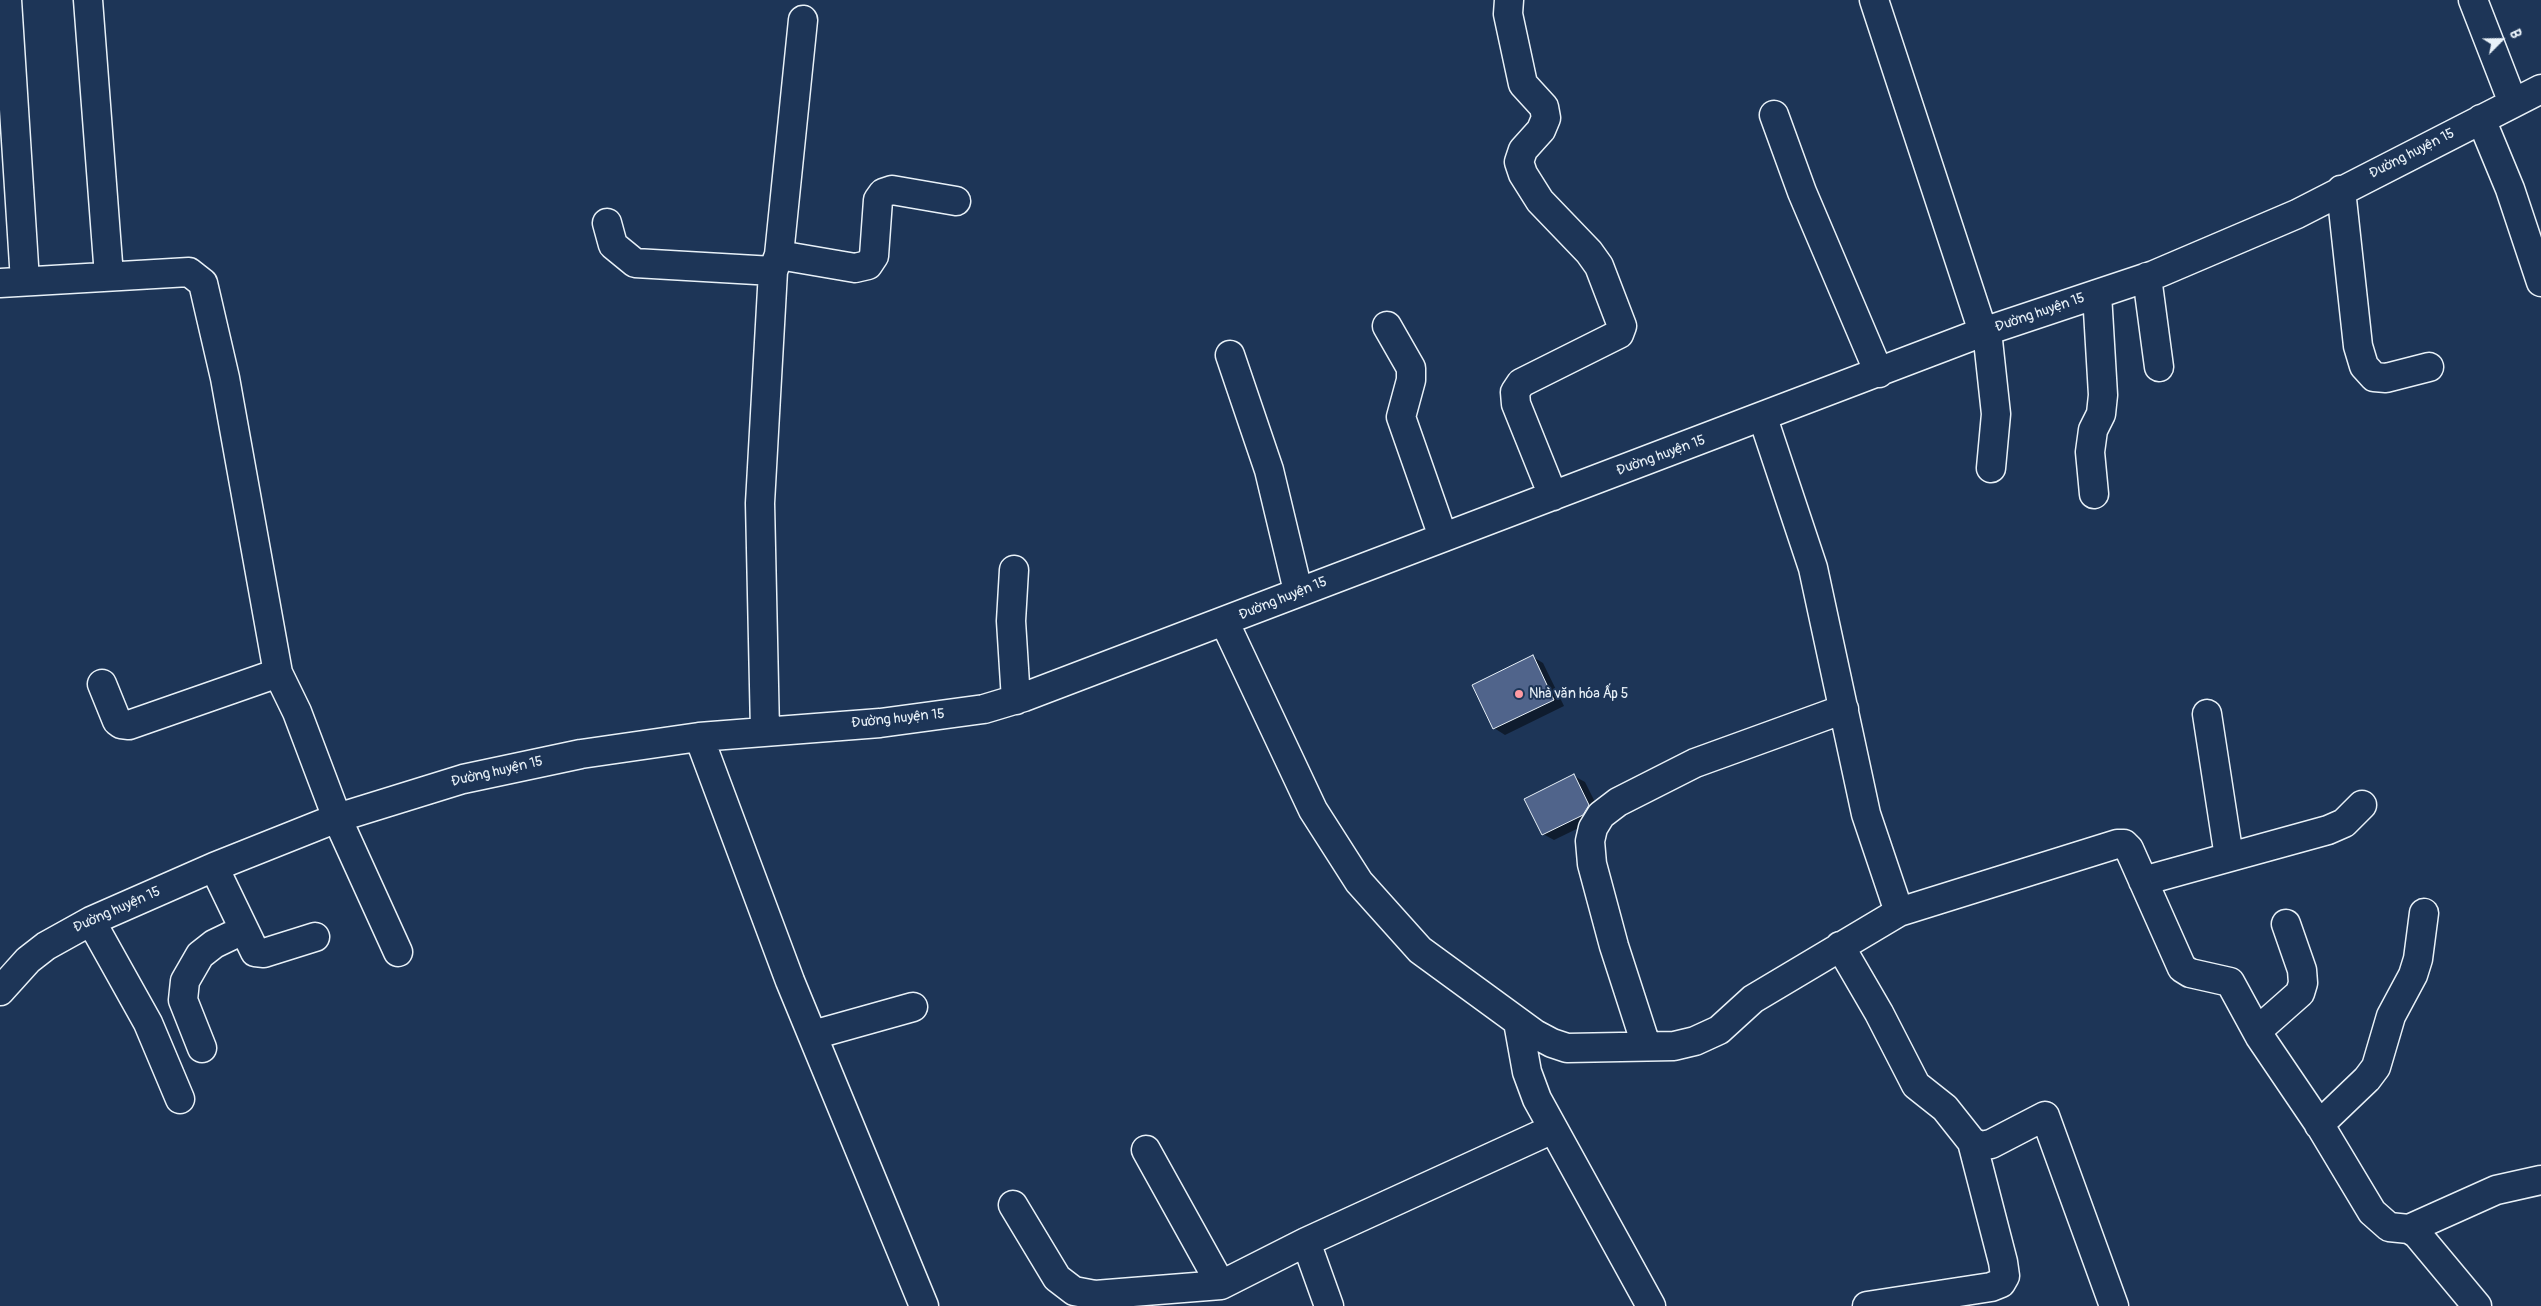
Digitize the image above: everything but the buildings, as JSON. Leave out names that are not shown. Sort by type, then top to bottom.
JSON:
[{"type":"street","points":[[7,0],[12,282],[189,272],[203,283],[226,378],[278,673],[297,712],[337,818],[398,952]]},
{"type":"street","points":[[88,0],[109,276]]},
{"type":"street","points":[[1509,0],[1511,31],[1523,84],[1544,107],[1546,118],[1541,130],[1523,150],[1519,162],[1523,174],[1540,201],[1589,252],[1599,266],[1622,326],[1619,334],[1521,383],[1515,392],[1516,404],[1553,496]]},
{"type":"street","points":[[1874,0],[1985,332],[1996,414],[1991,468]]},
{"type":"street","points":[[2473,0],[2513,103]]},
{"type":"street","points":[[766,731],[760,503],[776,263],[803,20]]},
{"type":"street","name":"Đường huyện 15","points":[[0,991],[28,960],[46,946],[91,921],[214,867],[337,818],[463,779],[581,754],[699,737],[880,723],[984,709],[1016,700],[1225,623],[1298,591],[1763,418],[1985,332],[2147,277],[2297,214],[2541,89]]},
{"type":"street","points":[[1774,115],[1802,192],[1879,373]]},
{"type":"street","points":[[2481,119],[2510,189],[2541,282]]},
{"type":"street","points":[[607,223],[613,245],[635,263],[776,263],[855,268],[868,265],[874,256],[878,200],[882,193],[892,190],[956,200]]},
{"type":"street","points":[[2341,190],[2358,346],[2364,366],[2374,377],[2386,378],[2429,367]]},
{"type":"street","points":[[2147,277],[2159,367]]},
{"type":"street","points":[[2094,494],[2090,452],[2093,430],[2101,414],[2103,395],[2097,294]]},
{"type":"street","points":[[1387,326],[1411,368],[1411,380],[1401,417],[1443,538]]},
{"type":"street","points":[[1230,355],[1269,470],[1298,591]]},
{"type":"street","points":[[1763,418],[1813,568],[1866,814],[1899,912]]},
{"type":"street","points":[[1014,570],[1011,621],[1016,700]]},
{"type":"street","points":[[1225,623],[1313,810],[1358,882],[1420,950],[1535,1034],[1567,1048],[1646,1045],[1674,1046],[1695,1041],[1719,1030],[1753,999],[1899,912],[2117,844],[2124,844],[2129,849],[2182,968],[2190,973],[2230,982],[2257,1031],[2319,1125],[2372,1212],[2389,1227],[2409,1229],[2417,1234],[2477,1306]]},
{"type":"street","points":[[102,684],[117,721],[121,724],[129,725],[278,673]]},
{"type":"street","points":[[1646,1045],[1614,946],[1592,864],[1590,841],[1593,828],[1601,815],[1618,802],[1695,764],[1844,710]]},
{"type":"street","points":[[2207,714],[2229,858]]},
{"type":"street","points":[[699,737],[790,981],[924,1306]]},
{"type":"street","points":[[2143,881],[2328,830],[2344,823],[2362,805]]},
{"type":"street","points":[[214,867],[255,952],[264,954],[315,936]]},
{"type":"street","points":[[2319,1125],[2367,1079],[2376,1067],[2391,1016],[2413,975],[2418,959],[2424,913]]},
{"type":"street","points":[[91,921],[148,1023],[180,1099]]},
{"type":"street","points":[[2257,1031],[2300,993],[2303,983],[2302,970],[2286,924]]},
{"type":"street","points":[[202,1048],[183,1000],[185,981],[200,954],[214,944],[243,930]]},
{"type":"street","points":[[1840,946],[1879,1013],[1916,1085],[1945,1108],[1972,1142],[2005,1276],[2001,1283],[1991,1287],[1866,1306]]},
{"type":"street","points":[[813,1035],[913,1008]]},
{"type":"street","points":[[1518,1022],[1527,1072],[1537,1100],[1651,1306]]},
{"type":"street","points":[[1972,1142],[1981,1146],[1991,1144],[2045,1116],[2114,1306]]},
{"type":"street","points":[[1013,1205],[1057,1278],[1074,1291],[1095,1295],[1221,1285],[1306,1242],[1553,1129]]},
{"type":"street","points":[[1146,1150],[1221,1285]]},
{"type":"street","points":[[2409,1229],[2496,1190],[2541,1180]]},
{"type":"street","points":[[1306,1242],[1329,1306]]},
{"type":"place","name":"Nhà văn hóa Ấp 5","points":[[1519,694]]}]
